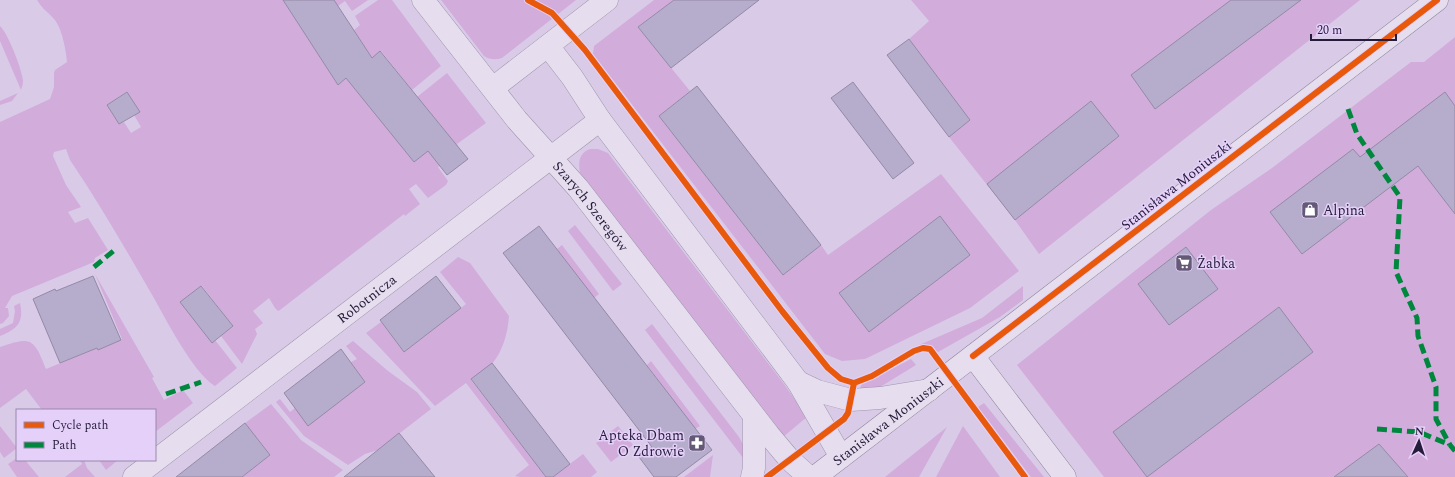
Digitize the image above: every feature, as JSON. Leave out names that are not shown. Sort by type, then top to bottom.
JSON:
[{"type":"street","name":"Szarych Szeregów","points":[[423,0],[517,120],[578,188],[754,417],[790,460],[809,477]]},
{"type":"street","points":[[493,88],[607,0]]},
{"type":"street","name":"Stanisława Moniuszki","points":[[816,477],[1437,0]]},
{"type":"street","points":[[548,46],[572,77],[600,120],[798,382],[841,457]]},
{"type":"street","name":"Robotnicza","points":[[156,460],[600,120]]},
{"type":"street","points":[[974,356],[1065,477]]},
{"type":"street","points":[[798,382],[817,392],[851,400],[880,398],[929,390]]},
{"type":"street","points":[[752,477],[754,468],[754,417]]},
{"type":"street","name":"Robotnicza","points":[[134,477],[155,461]]},
{"type":"shaded area","points":[[37,0],[283,0],[338,85],[346,78],[448,134],[417,97],[447,73],[486,123],[457,144],[458,146],[437,162],[440,166],[438,167],[448,181],[446,185],[428,198],[416,184],[409,189],[420,204],[405,216],[404,214],[280,310],[278,311],[275,308],[269,298],[253,311],[263,323],[255,329],[257,334],[242,364],[221,336],[233,326],[202,286],[181,302],[215,340],[237,368],[215,386],[206,379],[188,357],[112,226],[70,160],[66,149],[54,152],[53,156],[66,185],[81,207],[68,212],[75,223],[88,218],[108,250],[95,258],[94,262],[12,296],[5,308],[8,308],[9,316],[3,323],[0,324],[0,122],[50,99],[54,87],[55,70],[67,62],[65,45],[57,23]],"holes":[[[126,92],[139,112],[134,115],[141,127],[131,133],[124,122],[119,124],[107,105]]]},
{"type":"shaded area","points":[[334,0],[368,0],[352,11],[345,1],[338,6]]},
{"type":"shaded area","points":[[378,0],[392,0],[441,66],[412,90],[381,51],[372,58],[354,30],[360,25],[355,16]]},
{"type":"shaded area","points":[[441,0],[576,0],[502,58],[495,59],[484,56]]},
{"type":"shaded area","points":[[654,0],[674,0],[638,27],[690,91],[659,116],[783,275],[821,245],[828,255],[941,174],[1019,271],[970,308],[865,359],[842,361],[825,354],[593,54],[594,46]]},
{"type":"shaded area","points":[[911,0],[1360,0],[1039,254],[1015,220],[949,137],[970,120],[909,39],[929,21]]},
{"type":"shaded area","points":[[0,26],[11,44],[20,69],[23,81],[21,90],[0,41]]},
{"type":"shaded area","points":[[1455,37],[1455,477],[1104,477],[1017,365],[1211,210],[1272,168],[1411,62],[1424,62]]},
{"type":"shaded area","points":[[18,93],[12,101],[0,105],[0,101]]},
{"type":"shaded area","points":[[590,149],[598,149],[608,153],[784,384],[807,417],[783,437],[580,173],[579,165],[581,155]]},
{"type":"shaded area","points":[[575,225],[622,284],[613,291],[568,231]]},
{"type":"shaded area","points":[[562,245],[599,294],[594,298],[557,249]]},
{"type":"shaded area","points":[[458,257],[470,263],[509,316],[504,341],[496,359],[490,366],[471,380],[546,477],[515,476],[529,465],[466,383],[435,406],[366,333],[381,322],[404,352],[466,304],[440,272]]},
{"type":"shaded area","points":[[95,274],[154,377],[152,378],[164,400],[183,390],[193,403],[156,431],[156,409],[41,409],[26,389],[0,408],[0,347],[19,341],[30,342],[38,351],[46,369],[97,348],[98,350],[122,339]]},
{"type":"shaded area","points":[[1023,286],[1023,300],[1000,317],[938,352],[929,346],[919,345],[982,318]]},
{"type":"shaded area","points":[[20,303],[21,315],[18,324],[11,331],[0,336],[0,329],[13,323],[15,311],[14,306]]},
{"type":"shaded area","points":[[652,324],[739,437],[745,448],[747,463],[645,330]]},
{"type":"shaded area","points":[[353,341],[388,371],[417,392],[431,409],[378,450],[365,454],[348,465],[304,436],[276,402],[280,399],[290,412],[295,408],[308,425],[365,382],[351,362],[357,359],[346,346]]},
{"type":"shaded area","points":[[911,359],[916,365],[880,387],[860,391],[861,385]]},
{"type":"shaded area","points":[[651,361],[700,426],[695,429],[647,365]]},
{"type":"shaded area","points":[[984,403],[1044,477],[1031,477],[978,407]]},
{"type":"shaded area","points":[[271,404],[301,440],[343,470],[334,477],[242,477],[270,455],[245,423]]},
{"type":"shaded area","points":[[0,426],[16,449],[4,458],[0,452]]},
{"type":"shaded area","points":[[618,426],[633,445],[611,462],[596,443]]},
{"type":"shaded area","points":[[963,426],[1000,477],[936,477]]},
{"type":"shaded area","points":[[947,427],[919,477],[885,477]]},
{"type":"shaded area","points":[[583,454],[597,472],[591,477],[553,477]]},
{"type":"shaded area","points":[[713,455],[710,477],[684,477]]},
{"type":"shaded area","points":[[16,459],[16,461],[26,461],[39,477],[17,477],[8,464]]},
{"type":"shaded area","points":[[80,461],[84,461],[87,468],[95,477],[65,477],[82,464]]},
{"type":"shaded area","points":[[100,461],[117,461],[106,470]]},
{"type":"building","points":[[283,0],[334,0],[372,58],[380,51],[468,159],[447,175],[428,151],[414,162],[346,78],[338,85]]},
{"type":"building","points":[[674,0],[759,0],[671,68],[638,27]]},
{"type":"building","points":[[1231,0],[1301,0],[1155,109],[1131,75]]},
{"type":"building","points":[[909,39],[970,120],[949,137],[887,55]]},
{"type":"building","points":[[853,82],[914,163],[893,179],[831,98]]},
{"type":"building","points":[[697,86],[821,245],[783,275],[659,116]]},
{"type":"building","points":[[127,92],[140,112],[119,124],[107,105]]},
{"type":"building","points":[[1445,92],[1455,106],[1455,214],[1418,166],[1302,254],[1270,212],[1353,149],[1360,157]]},
{"type":"building","points":[[1091,101],[1119,136],[1015,220],[987,184]]},
{"type":"building","points":[[940,216],[970,255],[869,332],[839,293]]},
{"type":"building","points":[[539,226],[712,450],[676,477],[654,477],[639,457],[652,447],[503,253]]},
{"type":"building","points":[[1186,247],[1218,289],[1169,325],[1138,284]]},
{"type":"building","points":[[93,276],[121,340],[98,350],[97,348],[60,363],[33,299],[55,289],[56,291]]},
{"type":"building","points":[[436,276],[461,308],[404,352],[380,320]]},
{"type":"building","points":[[201,286],[233,326],[212,343],[180,302]]},
{"type":"building","points":[[1279,307],[1313,352],[1147,477],[1113,432]]},
{"type":"building","points":[[341,349],[365,382],[308,426],[284,393]]},
{"type":"building","points":[[492,363],[570,464],[553,477],[546,477],[471,379]]},
{"type":"building","points":[[245,423],[270,455],[242,477],[176,477]]},
{"type":"building","points":[[399,433],[435,477],[344,477]]},
{"type":"building","points":[[1379,444],[1408,477],[1334,477]]},
{"type":"marked path","points":[[1348,109],[1357,134],[1400,197],[1396,272],[1417,318],[1418,336],[1436,387],[1436,419],[1450,445]]},
{"type":"marked path","points":[[94,267],[117,248]]},
{"type":"marked path","points":[[166,394],[201,382]]},
{"type":"marked path","points":[[1377,429],[1419,432],[1450,445],[1455,451]]},
{"type":"cycle path","points":[[528,0],[552,13],[585,50],[782,311],[828,368],[841,379],[854,383]]},
{"type":"cycle path","points":[[973,356],[1437,0]]},
{"type":"cycle path","points":[[767,477],[844,419],[848,413],[854,383],[872,376],[914,351],[923,348],[930,349],[1025,477]]},
{"type":"place","name":"Alpina","points":[[1310,210]]},
{"type":"place","name":"Żabka","points":[[1184,263]]},
{"type":"place","name":"Apteka Dbam O Zdrowie","points":[[697,443]]}]
